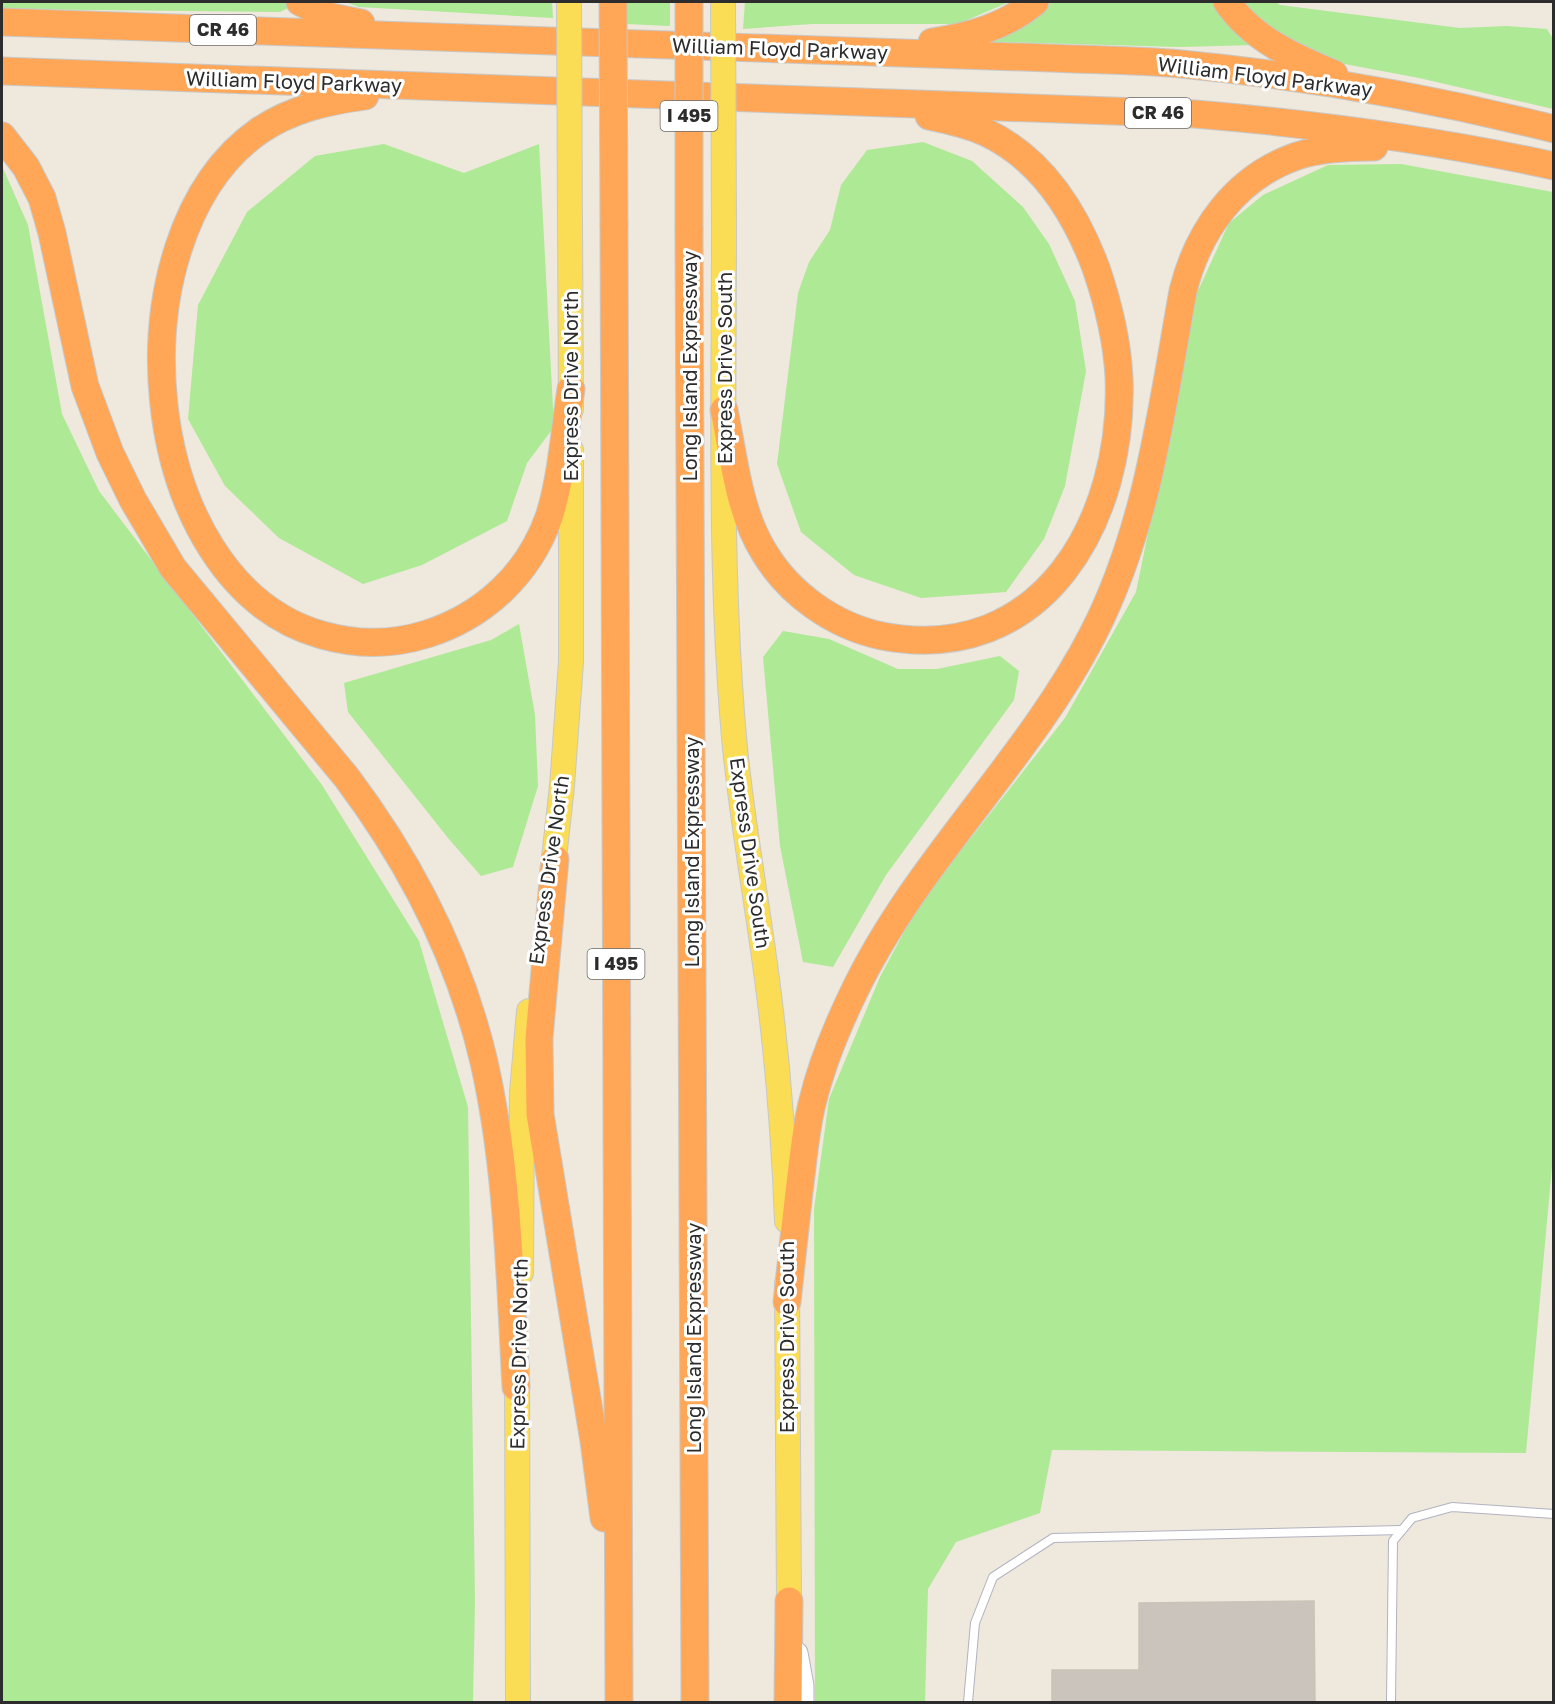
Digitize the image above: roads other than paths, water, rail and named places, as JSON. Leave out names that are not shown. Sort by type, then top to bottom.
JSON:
[{"type":"highway","points":[[300,2],[331,17],[445,38]]},
{"type":"highway","name":"I 495","points":[[613,2],[619,1702]]},
{"type":"highway","name":"Long Island Expressway","points":[[689,2],[695,1702]]},
{"type":"highway","points":[[868,52],[978,33],[996,26],[1035,2]]},
{"type":"highway","points":[[1227,2],[1243,21],[1269,42],[1300,59],[1371,90]]},
{"type":"highway","name":"William Floyd Parkway","points":[[2,22],[1179,64],[1371,90],[1498,115],[1554,129]]},
{"type":"highway","name":"William Floyd Parkway","points":[[2,71],[1195,114],[1313,126],[1441,145],[1554,166]]},
{"type":"highway","points":[[437,87],[331,101],[294,112],[259,131],[243,144],[228,158],[204,193],[184,233],[170,279],[160,354],[162,403],[166,426],[188,501],[209,543],[235,578],[263,606],[280,617],[315,633],[355,641],[378,643],[419,637],[456,623],[490,601],[506,587],[531,554],[549,516],[555,495],[571,390]]},
{"type":"highway","points":[[724,410],[745,512],[765,553],[778,571],[809,602],[844,624],[866,632],[911,640],[961,636],[984,629],[1007,619],[1044,594],[1058,579],[1084,542],[1100,503],[1113,453],[1119,377],[1107,304],[1098,274],[1081,233],[1055,190],[1027,159],[1001,141],[960,123],[873,102]]},
{"type":"highway","points":[[2,136],[26,167],[42,198],[52,233],[85,386],[110,453],[146,525],[173,568],[374,813],[413,879],[443,941],[477,1036],[494,1114],[508,1248],[516,1387]]},
{"type":"highway","points":[[787,1302],[807,1126],[820,1077],[841,1021],[864,971],[892,924],[1047,708],[1079,658],[1105,609],[1136,528],[1149,476],[1183,291],[1188,271],[1203,236],[1224,206],[1250,181],[1281,162],[1299,155],[1356,147],[1441,145]]},
{"type":"highway","points":[[555,859],[539,1038],[540,1114],[594,1441],[619,1632]]},
{"type":"highway","points":[[788,1702],[789,1601]]},
{"type":"main road","name":"Express Drive North","points":[[518,1702],[516,1387],[521,1312],[522,1092],[525,1047],[537,955],[555,859],[571,662],[569,2]]},
{"type":"main road","name":"Express Drive South","points":[[723,2],[724,536],[730,689],[741,800],[768,987],[779,1084],[786,1183],[789,1601],[803,1686],[803,1702]]},
{"type":"lane","points":[[1391,1702],[1394,1541],[1412,1518],[1452,1508],[1554,1514]]},
{"type":"lane","points":[[968,1702],[975,1623],[993,1577],[1053,1538],[1402,1530]]}]
